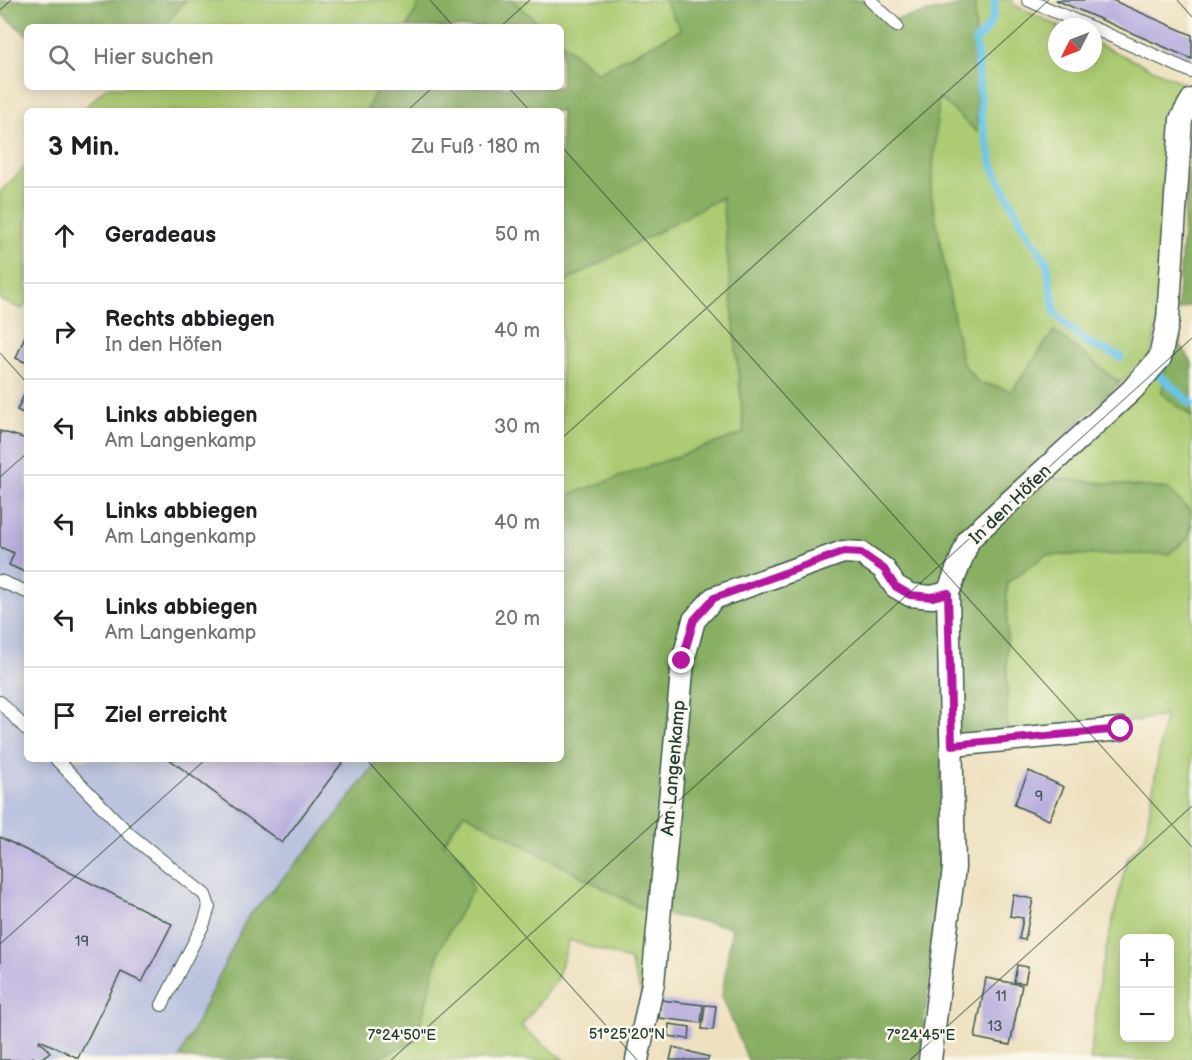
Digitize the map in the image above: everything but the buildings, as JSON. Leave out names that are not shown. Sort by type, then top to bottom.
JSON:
[{"type":"street","name":"In den Höfen","points":[[930,1060],[954,868],[948,593],[969,538],[1132,390],[1160,358],[1168,320],[1181,119],[1192,100]]},
{"type":"street","name":"Am Langenkamp","points":[[637,1060],[653,983],[682,661],[694,620],[714,598],[843,552],[861,553],[884,569],[895,586],[910,595],[932,597],[948,593]]},
{"type":"street","points":[[952,745],[1121,729]]},
{"type":"lane","points":[[870,0],[897,26]]},
{"type":"lane","points":[[1028,0],[1068,18]]},
{"type":"lane","points":[[1102,33],[1192,72]]},
{"type":"lane","points":[[0,581],[24,591]]},
{"type":"lane","points":[[0,702],[24,727]]},
{"type":"lane","points":[[59,762],[129,834],[205,895],[209,907],[204,924],[162,1005]]},
{"type":"shaded area","points":[[0,431],[24,438],[24,762],[375,762],[374,766],[320,837],[247,918],[179,1060],[0,1060]]},
{"type":"green space","points":[[0,0],[186,0],[166,24],[24,24],[24,33],[0,13]]},
{"type":"green space","points":[[186,0],[421,0],[409,24],[166,24]]},
{"type":"green space","points":[[421,0],[512,0],[540,24],[409,24]]},
{"type":"green space","points":[[512,0],[664,0],[682,29],[597,73],[564,45],[564,24],[540,24]]},
{"type":"green space","points":[[664,0],[865,0],[889,21],[975,2],[977,132],[939,97],[931,193],[962,362],[978,382],[1012,391],[1054,331],[1120,383],[1039,460],[1049,478],[1168,489],[1192,513],[1188,539],[1168,554],[1046,555],[1007,583],[1007,742],[941,763],[941,870],[920,1060],[748,1060],[722,996],[732,927],[646,911],[464,813],[443,843],[463,859],[473,889],[440,948],[416,1041],[372,1060],[199,1060],[180,1057],[247,918],[320,837],[374,766],[375,762],[564,762],[564,518],[568,495],[744,433],[722,197],[564,282],[564,108],[368,108],[376,90],[564,90],[564,45],[597,73],[681,30]]},
{"type":"green space","points":[[975,0],[1013,0],[1013,5],[1048,21],[1048,72],[1102,72],[1102,46],[1190,86],[1175,113],[1161,303],[1151,356],[1120,383],[1054,331],[1012,391],[978,382],[962,362],[931,193],[939,97],[977,131]]},
{"type":"green space","points":[[104,90],[376,90],[368,108],[85,108]]},
{"type":"green space","points":[[1192,116],[1192,304],[1177,311]]},
{"type":"green space","points":[[24,168],[24,306],[22,309],[0,300],[0,192]]},
{"type":"green space","points":[[722,196],[744,433],[568,495],[564,518],[564,282]]},
{"type":"green space","points":[[1178,320],[1180,344],[1192,363],[1192,417],[1162,394],[1165,360]]},
{"type":"green space","points":[[1165,360],[1162,394],[1192,417],[1192,513],[1168,489],[1049,478]]},
{"type":"green space","points":[[1192,522],[1192,1060],[1090,1060],[1100,976],[1127,859],[1145,838],[1165,716],[1007,742],[1007,583],[1046,555],[1168,554],[1188,539]]},
{"type":"green space","points":[[463,812],[646,911],[643,1000],[630,960],[569,940],[557,979],[521,1026],[564,1060],[372,1060],[416,1041],[440,948],[473,889],[463,859],[443,843]]},
{"type":"waterway","points":[[995,0],[990,23],[985,32],[976,40],[982,120],[993,167],[1022,224],[1047,263],[1055,312],[1065,324],[1088,343],[1121,357]]},
{"type":"waterway","points":[[1159,375],[1192,404]]},
{"type":"route","points":[[682,661],[694,620],[714,598],[843,552],[861,553],[884,569],[895,586],[910,595],[932,597],[948,593],[952,745],[1121,729]]}]
